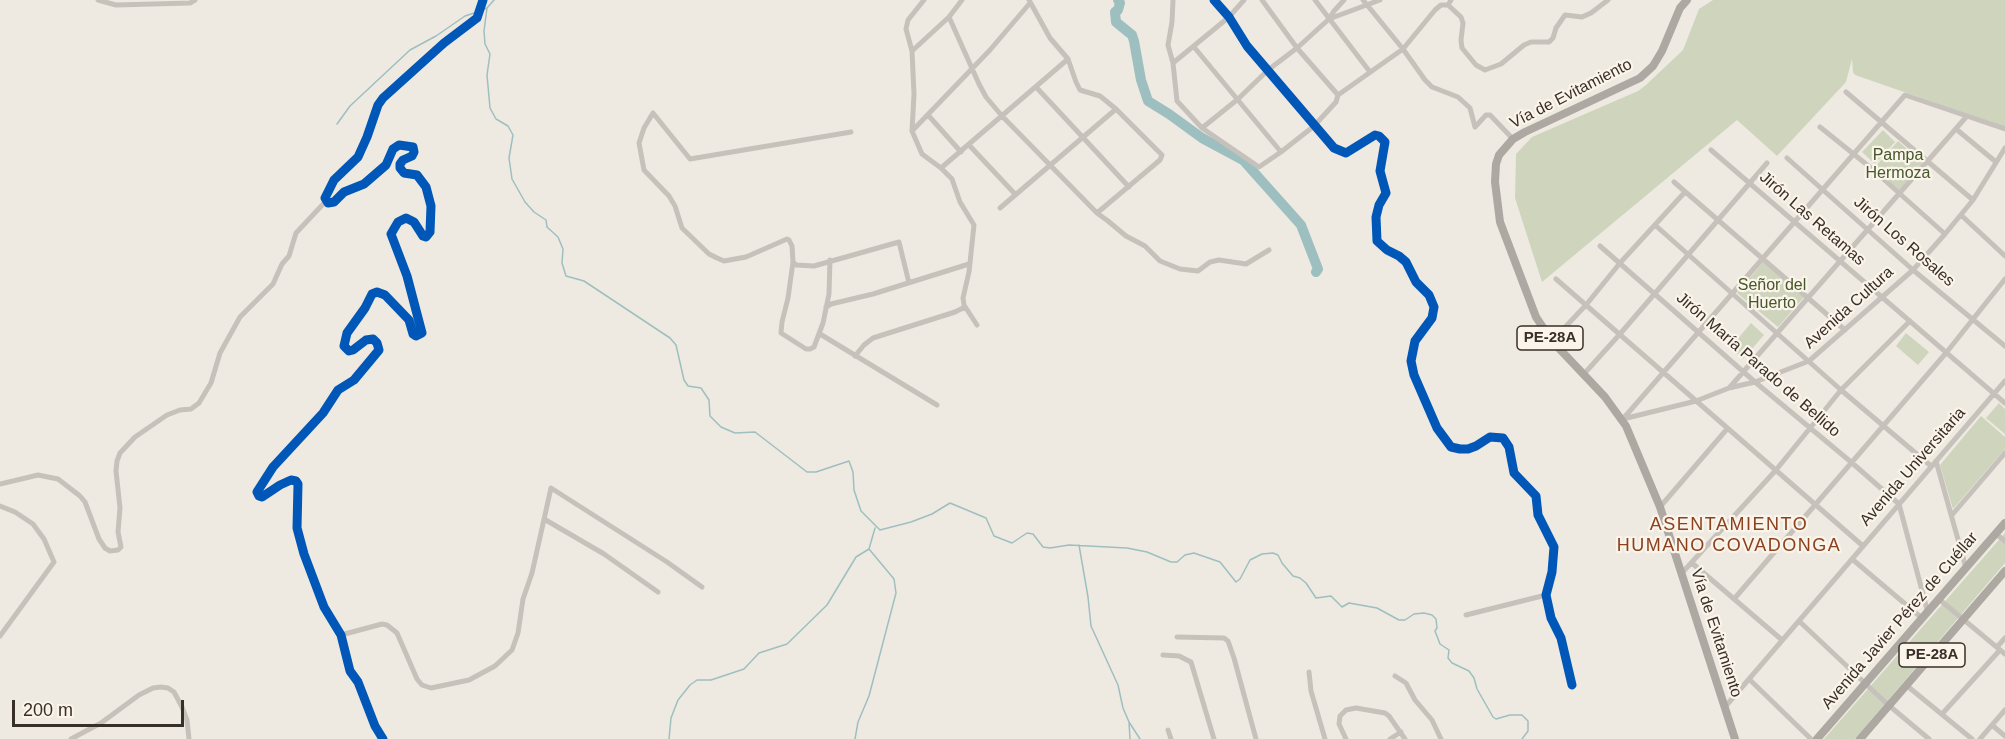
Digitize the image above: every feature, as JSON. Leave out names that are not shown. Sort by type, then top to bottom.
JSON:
[{"type":"highway","name":"Vía de Evitamiento","points":[[1687,0],[1680,8],[1662,51],[1653,66],[1640,78],[1514,139],[1499,155],[1495,182],[1500,222],[1536,316],[1552,341],[1605,397],[1622,420],[1660,507],[1736,739]]},
{"type":"highway","name":"Avenida Javier Pérez de Cuéllar","points":[[1817,739],[2005,523]]},
{"type":"highway","name":"PE-28A","points":[[1860,739],[2005,571]]},
{"type":"street","points":[[98,0],[116,5],[180,3],[195,0]]},
{"type":"street","points":[[116,5],[122,0]]},
{"type":"street","points":[[0,484],[38,475],[58,479],[85,502],[99,539],[105,548],[113,551],[120,549],[118,532],[120,508],[116,471],[120,453],[135,437],[167,415],[191,409],[199,403],[211,383],[220,353],[240,317],[273,284],[282,264],[289,256],[296,233],[326,201],[326,195],[334,180],[357,157],[368,137],[378,105],[397,84],[479,15],[483,0]]},
{"type":"street","points":[[913,11],[914,0]]},
{"type":"street","points":[[924,0],[913,11],[906,29],[912,51],[914,94],[912,131],[922,154],[952,179],[960,202],[974,225],[963,298],[977,325]]},
{"type":"street","points":[[912,51],[949,17],[962,0]]},
{"type":"street","points":[[1173,0],[1168,45],[1173,63],[1177,101],[1202,128],[1259,167],[1314,126],[1336,102],[1338,95],[1403,49],[1435,9],[1441,5],[1450,3],[1461,17],[1462,48],[1476,65],[1485,70],[1501,64],[1524,45],[1531,42],[1549,42],[1565,15],[1582,17],[1591,14],[1608,0]]},
{"type":"street","points":[[1214,0],[1229,17],[1247,46],[1334,148],[1342,152],[1351,151],[1375,135],[1385,142],[1380,171],[1386,193],[1376,217],[1377,241],[1406,262],[1416,282],[1429,295],[1434,307],[1432,318],[1415,341],[1412,361],[1414,375],[1437,428],[1451,447],[1468,449],[1490,437],[1503,438],[1509,447],[1514,473],[1536,496],[1538,515],[1554,548],[1552,572],[1546,595],[1551,618],[1561,638],[1572,685]]},
{"type":"street","points":[[1173,63],[1229,17],[1244,0]]},
{"type":"street","points":[[1262,0],[1297,48],[1338,95]]},
{"type":"street","points":[[1315,0],[1370,72]]},
{"type":"street","points":[[1202,128],[1238,99],[1268,70],[1297,48],[1329,19],[1344,0]]},
{"type":"street","points":[[1329,19],[1365,2],[1380,0]]},
{"type":"street","points":[[912,131],[972,69],[1029,1],[1050,38],[1068,59],[1080,90],[1100,96],[1162,155],[1160,160],[1097,213]]},
{"type":"street","points":[[1365,2],[1425,80],[1432,87],[1458,97],[1470,108],[1475,127],[1486,115],[1490,115],[1514,139]]},
{"type":"street","points":[[949,17],[986,97],[1002,116],[1097,213],[1126,236],[1146,246],[1160,261],[1180,269],[1198,271],[1210,262],[1219,260],[1246,264],[1269,250]]},
{"type":"street","points":[[1194,47],[1281,152]]},
{"type":"street","points":[[941,168],[1037,88],[1068,59]]},
{"type":"street","points":[[1037,88],[1129,186]]},
{"type":"street","points":[[1846,92],[1973,200]]},
{"type":"street","points":[[1622,420],[1905,95],[2005,129]]},
{"type":"street","points":[[1000,208],[1116,109]]},
{"type":"street","points":[[830,260],[826,307],[820,334],[814,347],[806,349],[781,333],[793,262],[792,246],[789,240],[782,240],[757,254],[738,259],[724,261],[709,254],[682,228],[669,196],[644,170],[639,143],[653,113],[688,158],[694,159],[851,132]]},
{"type":"street","points":[[928,115],[961,152]]},
{"type":"street","points":[[1729,388],[1967,116]]},
{"type":"street","points":[[1820,127],[1946,234]]},
{"type":"street","points":[[1956,129],[1996,162]]},
{"type":"street","points":[[969,145],[1016,194]]},
{"type":"street","points":[[326,201],[334,202],[344,192],[364,184],[386,165],[393,150],[399,146],[407,146],[413,147],[414,152],[412,156],[400,163],[400,168],[404,173],[414,174],[421,179],[430,197],[431,206],[430,232],[426,237],[409,218],[403,218],[398,222],[391,234],[407,276],[422,333],[416,336],[413,334],[409,320],[385,295],[377,292],[372,294],[347,333],[344,346],[346,349],[353,350],[366,340],[373,339],[380,347],[379,350],[354,380],[338,390],[323,413],[273,467],[257,492],[262,497],[291,480],[298,484],[297,528],[304,555],[324,607],[341,635],[350,671],[383,739]]},
{"type":"street","name":"Avenida Cultura","points":[[1622,420],[1696,401],[1809,361],[1912,270],[1946,234],[1973,200],[2005,148]]},
{"type":"street","name":"Jirón Las Retamas","points":[[1711,150],[2005,403]]},
{"type":"street","name":"Jirón Los Rosales","points":[[1787,158],[1912,270],[2005,346]]},
{"type":"street","points":[[1583,375],[1767,163]]},
{"type":"street","points":[[1674,182],[1845,330]]},
{"type":"street","points":[[1552,341],[1685,192]]},
{"type":"street","points":[[1961,215],[2005,256]]},
{"type":"street","points":[[1655,225],[1882,426],[1934,464],[1952,515],[1966,568]]},
{"type":"street","points":[[793,262],[800,266],[814,266],[899,242],[909,283]]},
{"type":"street","name":"Jirón María Parado de Bellido","points":[[1600,246],[1899,504]]},
{"type":"street","points":[[826,307],[969,264]]},
{"type":"street","points":[[1556,279],[1863,546]]},
{"type":"street","points":[[1734,599],[1946,353],[2005,279]]},
{"type":"street","points":[[855,356],[873,338],[966,307]]},
{"type":"street","points":[[1681,574],[1776,470],[1841,390],[1910,321]]},
{"type":"street","points":[[820,334],[937,405]]},
{"type":"street","name":"Avenida Universitaria","points":[[1725,707],[2005,381]]},
{"type":"street","points":[[1660,507],[1727,429]]},
{"type":"street","points":[[1952,515],[2005,453]]},
{"type":"street","points":[[341,635],[382,624],[387,625],[397,633],[417,679],[431,688],[469,680],[495,666],[504,659],[515,643],[523,599],[532,573],[549,491],[552,488],[702,587]]},
{"type":"street","points":[[1899,504],[1925,616]]},
{"type":"street","points":[[0,506],[15,512],[33,524],[44,540],[54,562],[0,636]]},
{"type":"street","points":[[544,519],[604,554],[658,592]]},
{"type":"street","points":[[1996,534],[2005,542]]},
{"type":"street","points":[[1852,559],[1925,616]]},
{"type":"street","points":[[1692,563],[1782,640]]},
{"type":"street","points":[[1466,615],[1546,595]]},
{"type":"street","points":[[1940,600],[2001,650]]},
{"type":"street","points":[[1798,621],[1888,705],[1929,739]]},
{"type":"street","points":[[1177,638],[1224,638],[1228,641],[1256,739]]},
{"type":"street","points":[[1942,714],[2001,650],[2005,638]]},
{"type":"street","points":[[1163,655],[1179,656],[1191,662],[1214,739]]},
{"type":"street","points":[[1309,672],[1311,691],[1325,739]]},
{"type":"street","points":[[1395,676],[1406,683],[1415,700],[1432,720],[1441,739]]},
{"type":"street","points":[[1749,679],[1811,739]]},
{"type":"street","points":[[1906,684],[1972,739]]},
{"type":"street","points":[[71,739],[101,723],[139,695],[161,687],[174,692],[187,720],[189,739]]},
{"type":"street","points":[[1346,739],[1339,724],[1340,716],[1356,708],[1385,713],[1405,739]]},
{"type":"street","points":[[1980,739],[2005,710]]},
{"type":"street","points":[[1992,725],[2005,736]]},
{"type":"street","points":[[1168,730],[1171,739]]},
{"type":"street","points":[[1390,739],[1401,732]]},
{"type":"green space","points":[[1713,0],[2005,0],[2005,127],[1855,75],[1852,59],[1846,82],[1777,156],[1737,120],[1542,282],[1515,198],[1516,154],[1532,137],[1638,91],[1646,85],[1683,50],[1699,9]]},
{"type":"green space","points":[[1883,130],[1895,142],[1875,164],[1862,152]]},
{"type":"green space","name":"Pampa Hermoza","points":[[1898,141],[1923,163],[1899,190],[1874,168]]},
{"type":"green space","name":"Señor del Huerto","points":[[1764,261],[1805,296],[1778,327],[1737,293]]},
{"type":"green space","points":[[1751,323],[1764,335],[1743,359],[1730,348]]},
{"type":"green space","points":[[1906,333],[1929,352],[1918,365],[1896,346]]},
{"type":"green space","points":[[1999,403],[2005,409],[2005,434],[1986,418]]},
{"type":"green space","points":[[1981,416],[2005,437],[2005,449],[1953,509],[1940,465]]},
{"type":"green space","points":[[2005,533],[2005,563],[1855,739],[1824,739]]},
{"type":"waterway","points":[[482,10],[494,0]]},
{"type":"waterway","points":[[1118,0],[1120,3],[1115,12],[1116,22],[1132,35],[1141,80],[1148,101],[1202,138],[1243,160],[1301,225],[1318,269],[1316,272]]},
{"type":"waterway","points":[[487,8],[484,31],[485,44],[490,54],[487,75],[490,108],[496,119],[508,126],[513,135],[509,158],[512,179],[525,202],[546,220],[547,227],[558,237],[563,249],[562,263],[566,276],[584,281],[670,338],[676,345],[684,380],[688,386],[701,388],[709,400],[710,416],[721,427],[735,433],[755,432],[807,472],[816,472],[849,461],[853,472],[854,490],[861,511],[880,530],[932,514],[950,503],[986,518],[994,536],[1012,543],[1027,533],[1033,534],[1043,547],[1050,548],[1069,545],[1127,548],[1147,552],[1171,562],[1177,562],[1185,555],[1194,553],[1220,562],[1236,582],[1250,560],[1262,554],[1273,553],[1278,555],[1293,576],[1306,583],[1316,598],[1331,596],[1342,607],[1349,603],[1377,608],[1399,620],[1405,620],[1414,614],[1432,615],[1436,619],[1435,631],[1440,644],[1449,650],[1448,658],[1452,663],[1469,671],[1493,717],[1496,719],[1510,715],[1522,715],[1528,721],[1528,731],[1522,739]]},
{"type":"waterway","points":[[337,124],[350,106],[410,50],[465,16],[477,12]]},
{"type":"waterway","points":[[855,739],[858,722],[869,696],[896,593],[894,579],[869,549],[875,528]]},
{"type":"waterway","points":[[1079,545],[1091,626],[1118,685],[1129,722],[1140,739]]},
{"type":"waterway","points":[[669,739],[671,718],[678,700],[690,685],[697,680],[711,680],[744,669],[759,653],[787,644],[827,605],[856,557],[869,549]]},
{"type":"waterway","points":[[1129,722],[1130,739]]},
{"type":"cycle path","points":[[383,739],[375,726],[358,682],[350,671],[341,635],[324,607],[304,554],[297,528],[298,484],[291,480],[262,497],[257,492],[273,467],[323,413],[338,390],[354,380],[379,350],[373,339],[366,340],[349,351],[344,346],[347,333],[372,294],[377,292],[385,295],[409,320],[413,334],[416,336],[422,333],[407,276],[391,234],[398,222],[406,218],[414,222],[423,236],[426,237],[430,232],[431,206],[426,187],[417,175],[404,173],[400,168],[403,160],[412,156],[413,147],[399,145],[393,149],[386,165],[364,184],[344,192],[334,202],[328,203],[325,198],[334,180],[358,157],[378,105],[383,98],[444,43],[477,18],[483,0]]},
{"type":"cycle path","points":[[1214,0],[1229,17],[1247,46],[1334,148],[1346,153],[1375,135],[1385,142],[1380,171],[1386,193],[1379,205],[1376,217],[1377,241],[1406,262],[1416,282],[1429,295],[1434,307],[1432,318],[1415,341],[1411,361],[1414,375],[1437,428],[1451,447],[1468,449],[1490,437],[1503,438],[1509,447],[1514,473],[1536,496],[1538,515],[1554,547],[1552,572],[1546,595],[1551,618],[1561,638],[1572,685]]},
{"type":"district","name":"ASENTAMIENTO HUMANO COVADONGA","points":[[1729,535]]}]
